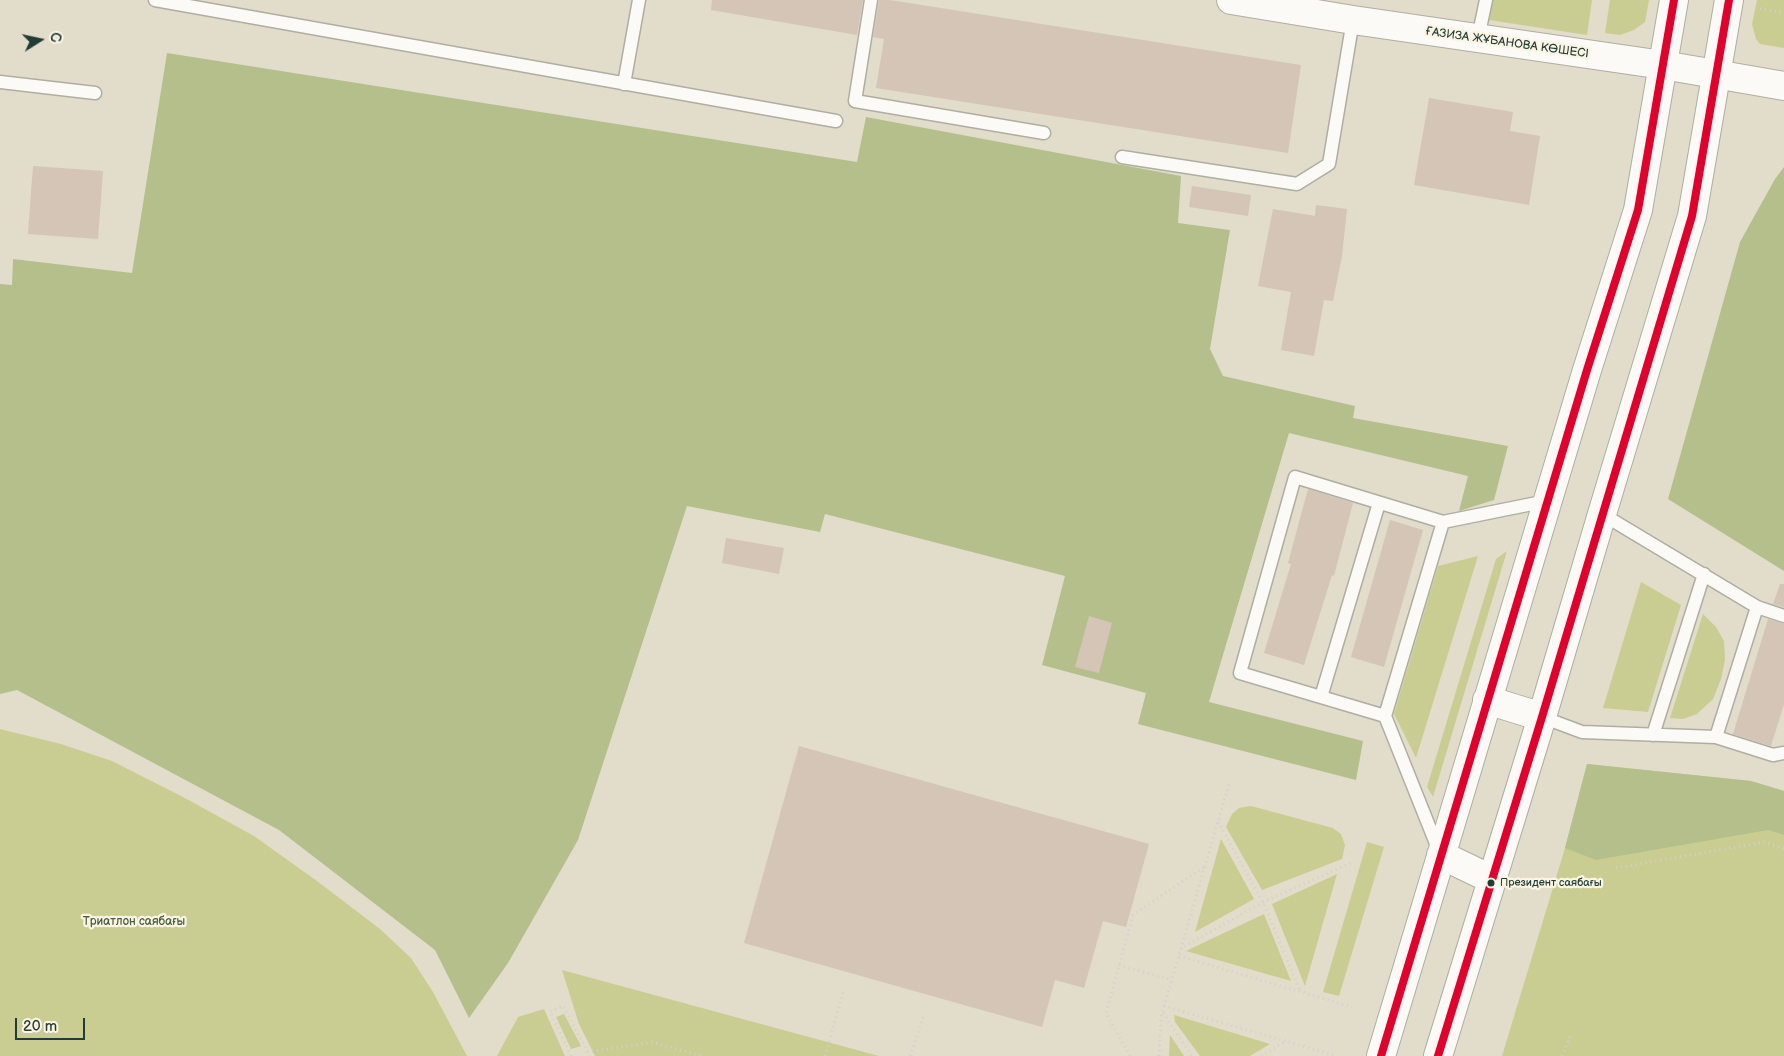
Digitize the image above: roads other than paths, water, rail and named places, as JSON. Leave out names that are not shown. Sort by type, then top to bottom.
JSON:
[{"type":"main road","name":"ҒАЗИЗА ЖҰБАНОВА КӨШЕСІ","points":[[1230,0],[1353,20],[1663,65],[1784,86]]},
{"type":"main road","points":[[1381,1056],[1547,501],[1638,210],[1674,0]]},
{"type":"main road","points":[[1438,1056],[1692,216],[1718,74],[1729,0]]},
{"type":"main road","points":[[1487,700],[1542,717]]},
{"type":"main road","points":[[1441,855],[1492,879]]},
{"type":"lane","points":[[155,0],[175,2],[836,121]]},
{"type":"lane","points":[[624,84],[639,0]]},
{"type":"lane","points":[[871,0],[855,101],[1044,133]]},
{"type":"lane","points":[[1478,38],[1486,0]]},
{"type":"lane","points":[[1122,157],[1297,184],[1329,164],[1353,20]]},
{"type":"lane","points":[[0,82],[95,93]]},
{"type":"lane","points":[[1386,716],[1240,673],[1296,477],[1443,522],[1547,501]]},
{"type":"lane","points":[[1321,697],[1379,502]]},
{"type":"lane","points":[[1602,514],[1756,607],[1784,616]]},
{"type":"lane","points":[[1441,855],[1386,716],[1443,522]]},
{"type":"lane","points":[[1653,735],[1704,574]]},
{"type":"lane","points":[[1716,737],[1756,607]]},
{"type":"lane","points":[[1542,717],[1582,732],[1716,737],[1773,755],[1784,753]]},
{"type":"place","name":"Президент саябағы","points":[[1491,883]]},
{"type":"park label","name":"Триатлон саябағы","points":[[134,922]]}]
